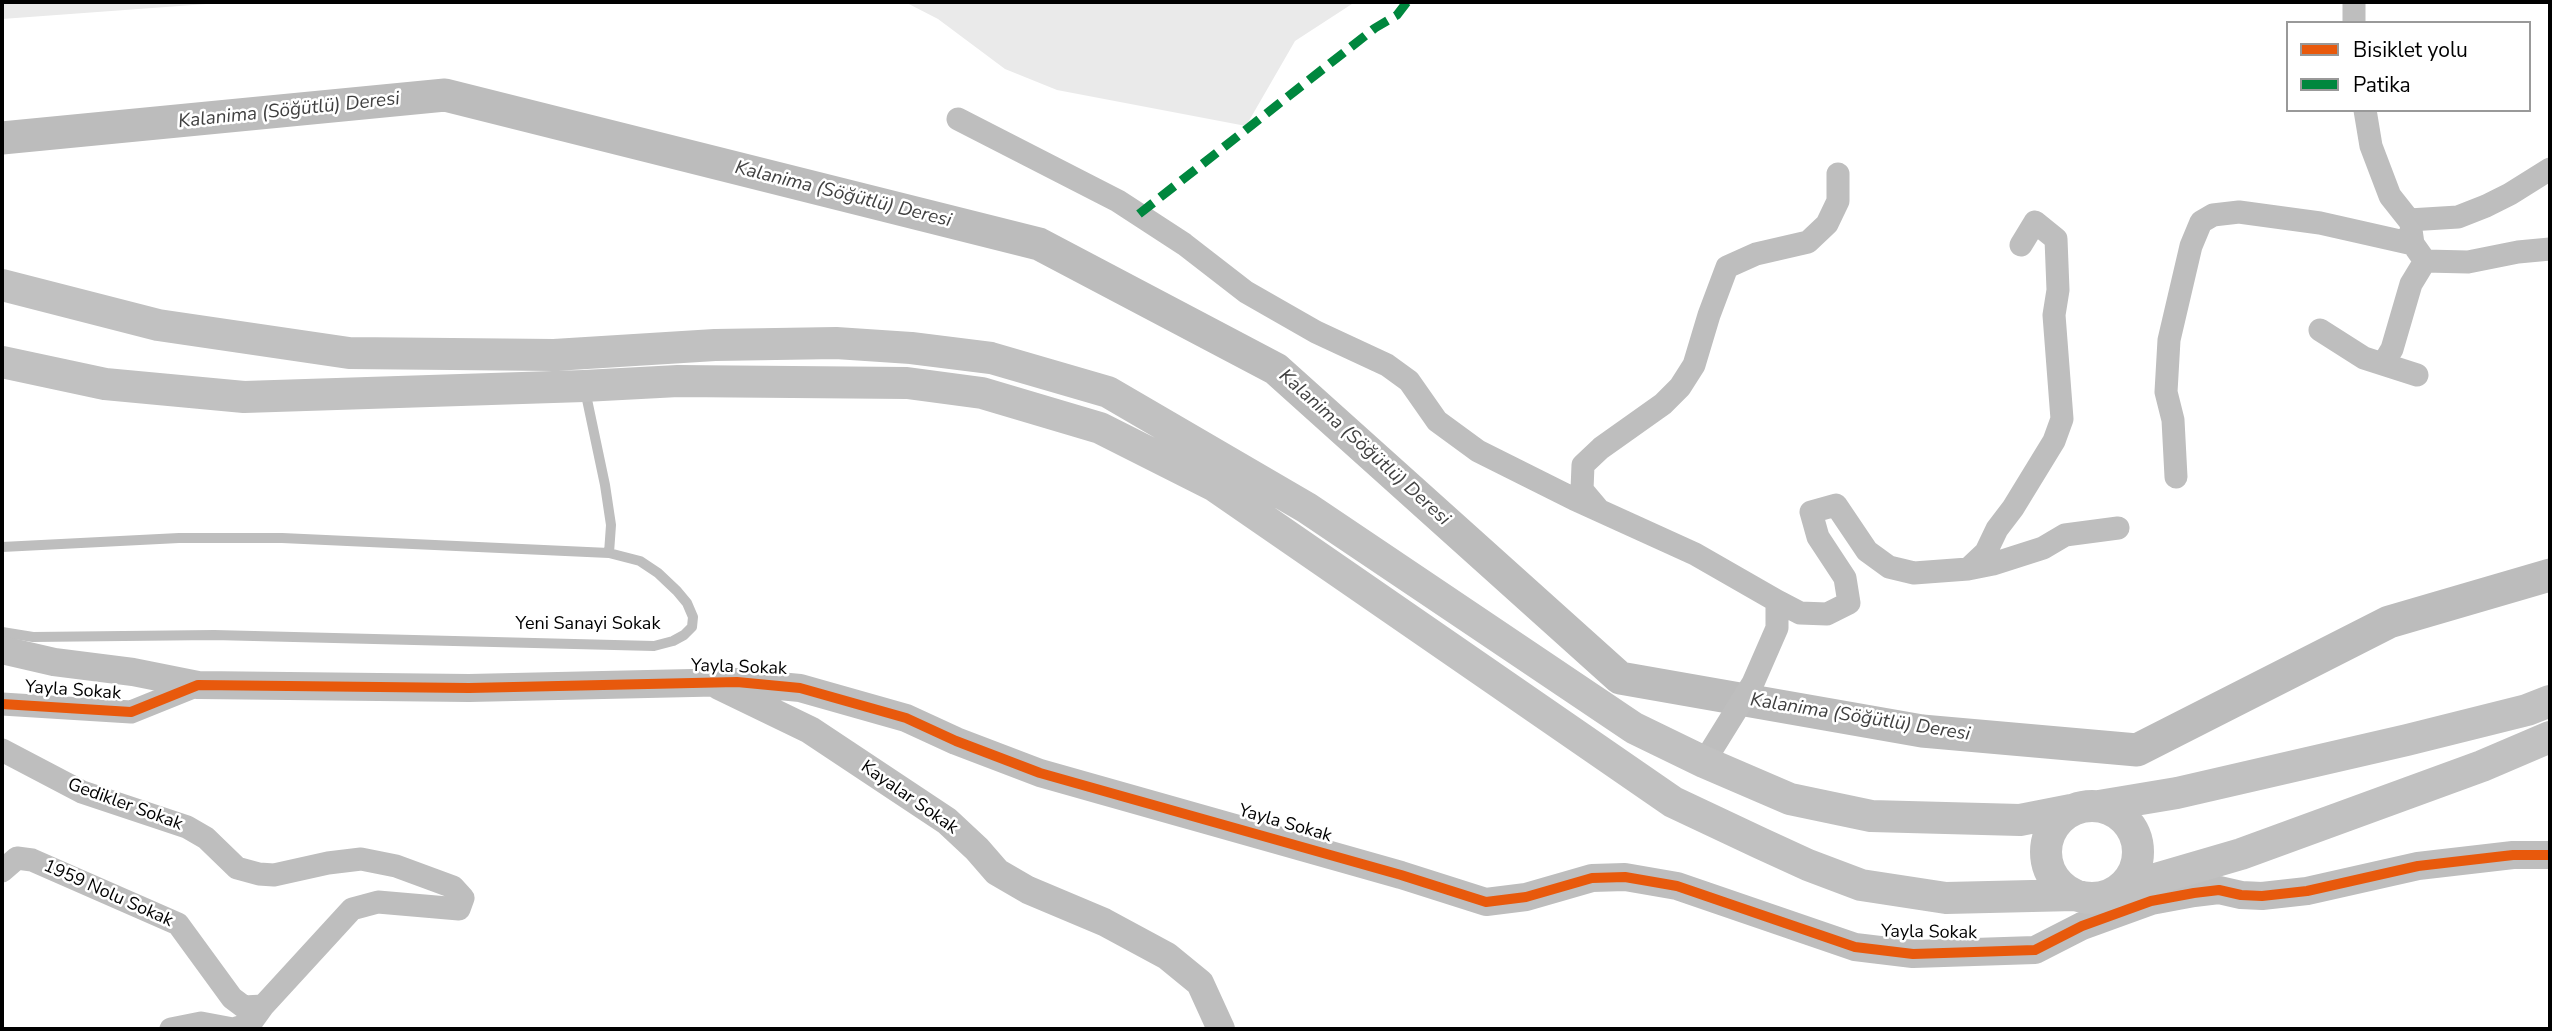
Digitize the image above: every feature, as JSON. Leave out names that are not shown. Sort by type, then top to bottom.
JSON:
[{"type":"main road","points":[[2,285],[158,325],[349,353],[554,355],[715,345],[836,343],[911,348],[991,358],[1108,392],[1307,508],[1634,728],[1703,762],[1790,799],[1871,816],[2020,820],[2177,793],[2527,710],[2550,701]]},
{"type":"main road","points":[[2,362],[105,384],[244,397],[678,381],[908,383],[982,393],[1100,428],[1215,486],[1673,802],[1808,865],[1861,884],[1945,898],[2107,896],[2121,889],[2253,849],[2469,771],[2550,737]]},
{"type":"main road","points":[[2075,895],[2062,887],[2052,874],[2046,859],[2046,845],[2050,831],[2059,819],[2085,808],[2113,810],[2125,819],[2134,831],[2138,862],[2132,877],[2121,889]]},
{"type":"street","points":[[2354,2],[2354,21]]},
{"type":"street","points":[[2365,112],[2371,146],[2390,196],[2409,219],[2419,253],[2392,349],[2383,364]]},
{"type":"street","points":[[958,119],[1118,201],[1184,244],[1246,292],[1316,332],[1387,365],[1409,381],[1437,421],[1456,437],[1524,475],[1695,554],[1800,613],[1826,614],[1849,603],[1845,578],[1818,537],[1811,512],[1836,505],[1867,551],[1889,567],[1914,573],[1968,569],[1993,564],[2043,548],[2065,536],[2118,528]]},
{"type":"street","points":[[2409,219],[2458,216],[2498,200],[2550,169]]},
{"type":"street","points":[[1598,509],[1582,489],[1583,465],[1621,432],[1663,404],[1680,387],[1695,365],[1709,315],[1727,267],[1756,254],[1808,242],[1827,224],[1838,201],[1838,174]]},
{"type":"street","points":[[2176,477],[2173,420],[2165,392],[2169,340],[2191,246],[2201,222],[2213,215],[2239,212],[2320,223],[2419,253],[2468,262],[2550,249]]},
{"type":"street","points":[[1968,569],[1986,552],[1997,529],[2054,441],[2062,419],[2054,315],[2058,290],[2056,239],[2035,222],[2021,245]]},
{"type":"street","points":[[2320,330],[2364,358],[2417,375]]},
{"type":"street","points":[[1703,762],[1753,683],[1777,628],[1777,601]]},
{"type":"street","points":[[2,650],[54,662],[133,672],[198,685]]},
{"type":"street","name":"Kayalar Sokak","points":[[711,682],[810,730],[936,813],[977,849],[997,872],[1028,890],[1104,922],[1167,956],[1200,984],[1221,1029]]},
{"type":"street","name":"Yayla Sokak","points":[[2,704],[131,712],[198,685],[468,688],[737,682],[800,688],[847,699],[906,718],[956,741],[1040,773],[1486,902],[1526,897],[1592,878],[1625,877],[1677,886],[1855,947],[1913,954],[2035,950],[2082,926],[2151,901],[2194,892],[2219,890],[2262,896],[2307,891],[2418,866],[2513,855],[2550,855]]},
{"type":"street","name":"Gedikler Sokak","points":[[2,750],[82,792],[187,827],[206,838],[237,868],[274,875],[361,859],[396,866],[453,887],[463,898],[459,909],[378,902],[352,909],[263,1006],[250,1024],[233,1029],[201,1023],[172,1029]]},
{"type":"street","name":"1959 Nolu Sokak","points":[[2,870],[17,859],[32,860],[178,924],[232,998],[244,1007],[263,1006]]},
{"type":"lane","points":[[584,386],[605,485],[611,526],[609,553]]},
{"type":"lane","name":"Yeni Sanayi Sokak","points":[[2,547],[179,538],[269,538],[609,553],[640,561],[677,591],[687,603],[693,617],[692,627],[684,635],[673,642],[654,646],[215,635],[33,637],[2,632]]},
{"type":"shaded area","points":[[2,2],[234,2],[2,19]]},
{"type":"shaded area","points":[[905,2],[1355,2],[1295,41],[1246,126],[1057,90],[1005,69],[938,19]]},
{"type":"waterway","name":"Kalanima (Söğütlü) Deresi","points":[[2,138],[445,95],[1039,244],[1276,369],[1620,678],[1922,731],[2137,750],[2389,622],[2550,575]]},
{"type":"marked path","points":[[1139,214],[1375,28],[1397,15],[1407,2]]},
{"type":"cycle path","points":[[2,704],[131,712],[198,685],[469,688],[737,682],[800,688],[906,718],[956,741],[1040,773],[1401,875],[1486,902],[1526,897],[1592,878],[1625,877],[1677,886],[1855,947],[1913,954],[2035,950],[2082,926],[2151,901],[2194,893],[2219,890],[2262,896],[2307,891],[2418,866],[2513,855],[2550,855]]}]
